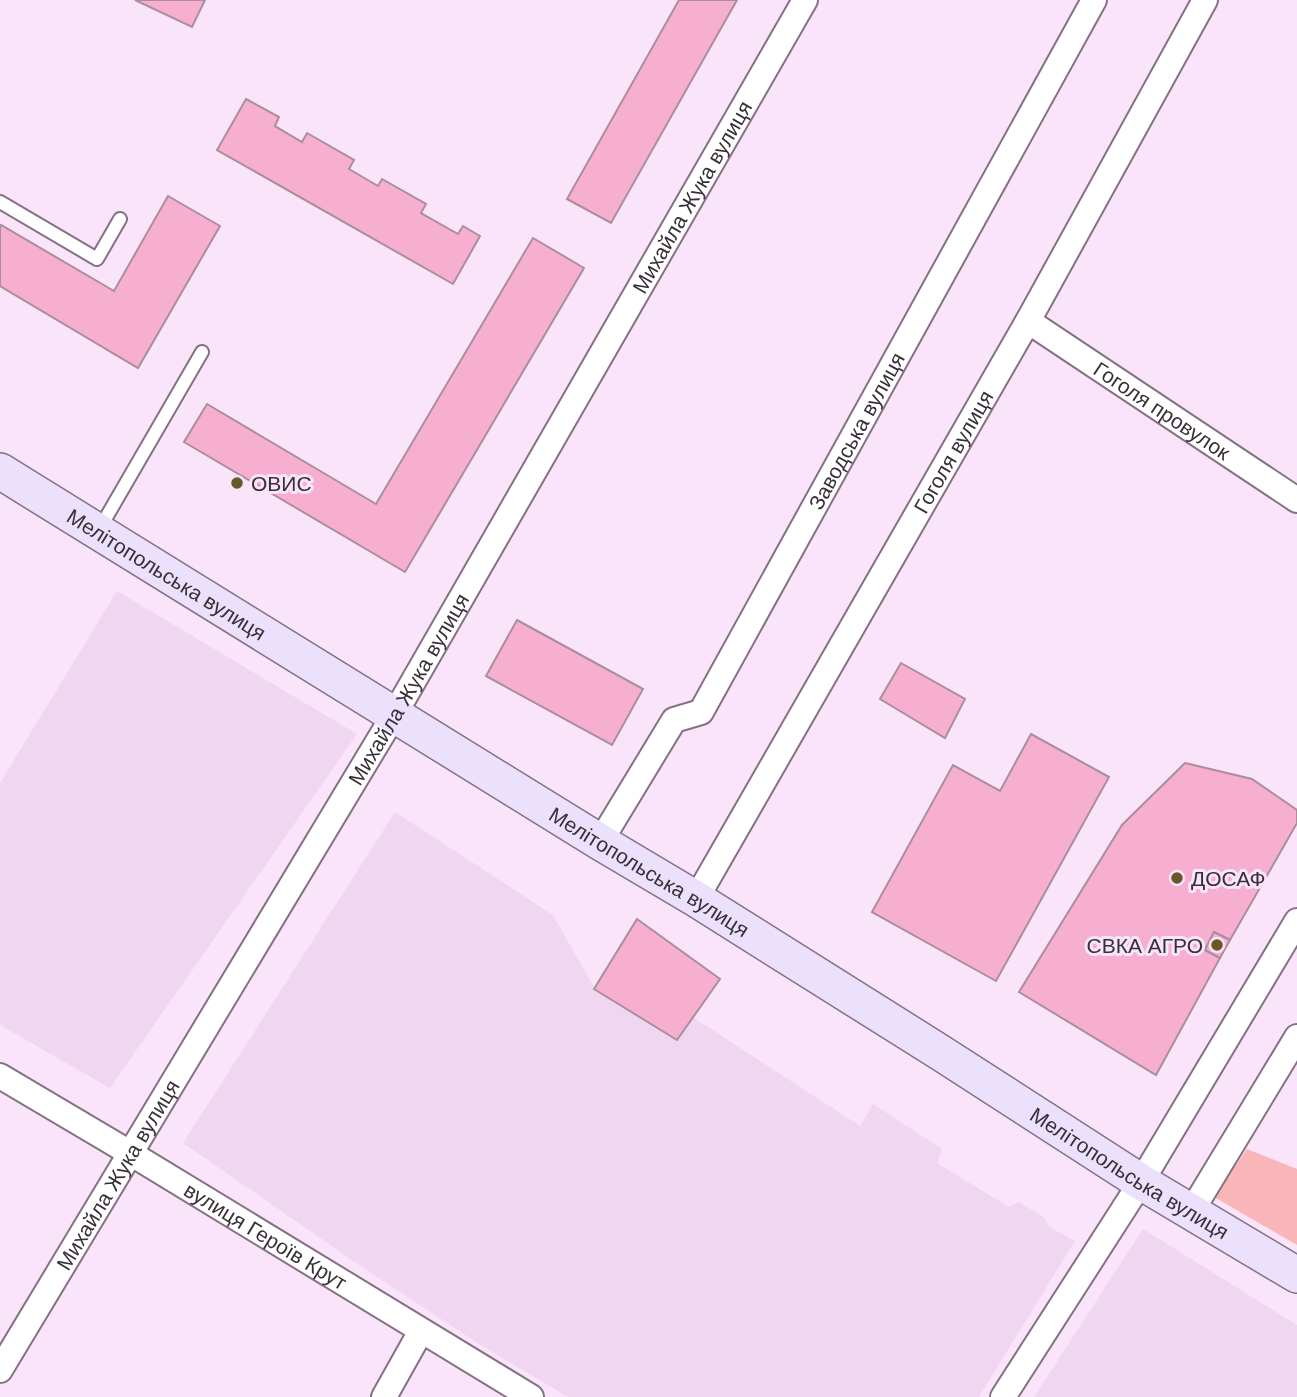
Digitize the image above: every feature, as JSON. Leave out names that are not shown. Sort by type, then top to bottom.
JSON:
[{"type":"main road","name":"Мелітопольська вулиця","points":[[0,471],[696,899],[1140,1182],[1297,1275]]},
{"type":"street","name":"Михайла Жука вулиця","points":[[0,1370],[394,715],[805,0]]},
{"type":"street","name":"Заводська вулиця","points":[[600,842],[674,720],[701,712],[1094,0]]},
{"type":"street","name":"Гоголя вулиця","points":[[696,899],[1028,321],[1205,0]]},
{"type":"street","name":"Гоголя провулок","points":[[1028,321],[1297,500]]},
{"type":"street","points":[[1003,1397],[1140,1182],[1297,921]]},
{"type":"street","points":[[1191,1212],[1297,1037]]},
{"type":"street","name":"вулиця Героїв Крут","points":[[0,1076],[531,1397]]},
{"type":"street","points":[[384,1397],[421,1331]]},
{"type":"lane","points":[[0,202],[97,259],[121,219]]},
{"type":"lane","points":[[98,532],[202,352]]},
{"type":"shaded area","points":[[117,591],[357,734],[110,1088],[0,1025],[0,783]]},
{"type":"shaded area","points":[[395,812],[553,915],[595,989],[677,1040],[694,1018],[860,1126],[873,1104],[942,1149],[937,1163],[1009,1207],[1019,1202],[1045,1218],[1048,1226],[1075,1241],[979,1397],[568,1397],[479,1344],[359,1265],[183,1143]]},
{"type":"shaded area","points":[[1247,1149],[1297,1169],[1297,1245],[1214,1197]]},
{"type":"shaded area","points":[[1143,1229],[1297,1325],[1297,1397],[1034,1397]]},
{"type":"building","points":[[135,0],[205,0],[192,27]]},
{"type":"building","points":[[679,0],[737,0],[611,223],[567,199]]},
{"type":"building","points":[[246,99],[279,117],[275,126],[302,142],[307,133],[354,160],[349,169],[378,186],[382,179],[426,204],[421,213],[458,234],[463,226],[480,236],[453,284],[217,150]]},
{"type":"building","points":[[168,196],[220,226],[138,368],[0,286],[1,225],[114,291]]},
{"type":"building","points":[[533,238],[584,268],[405,572],[184,442],[207,404],[376,504]]},
{"type":"building","points":[[517,620],[643,689],[612,745],[486,676]]},
{"type":"building","points":[[901,663],[965,699],[945,738],[880,699]]},
{"type":"building","points":[[1031,734],[1109,777],[996,981],[872,912],[953,765],[1000,791]]},
{"type":"building","name":"ДОСАФ","points":[[1185,763],[1252,779],[1297,810],[1297,823],[1230,940],[1214,932],[1205,950],[1220,958],[1156,1075],[1019,992],[1122,825]]},
{"type":"building","points":[[637,919],[720,979],[677,1040],[594,989]]},
{"type":"building","name":"СВКА АГРО","points":[[1214,932],[1230,940],[1220,958],[1205,950]]},
{"type":"place","name":"ОВИС","points":[[237,483]]},
{"type":"place","name":"ДОСАФ","points":[[1177,878]]},
{"type":"place","name":"СВКА АГРО","points":[[1217,945]]}]
